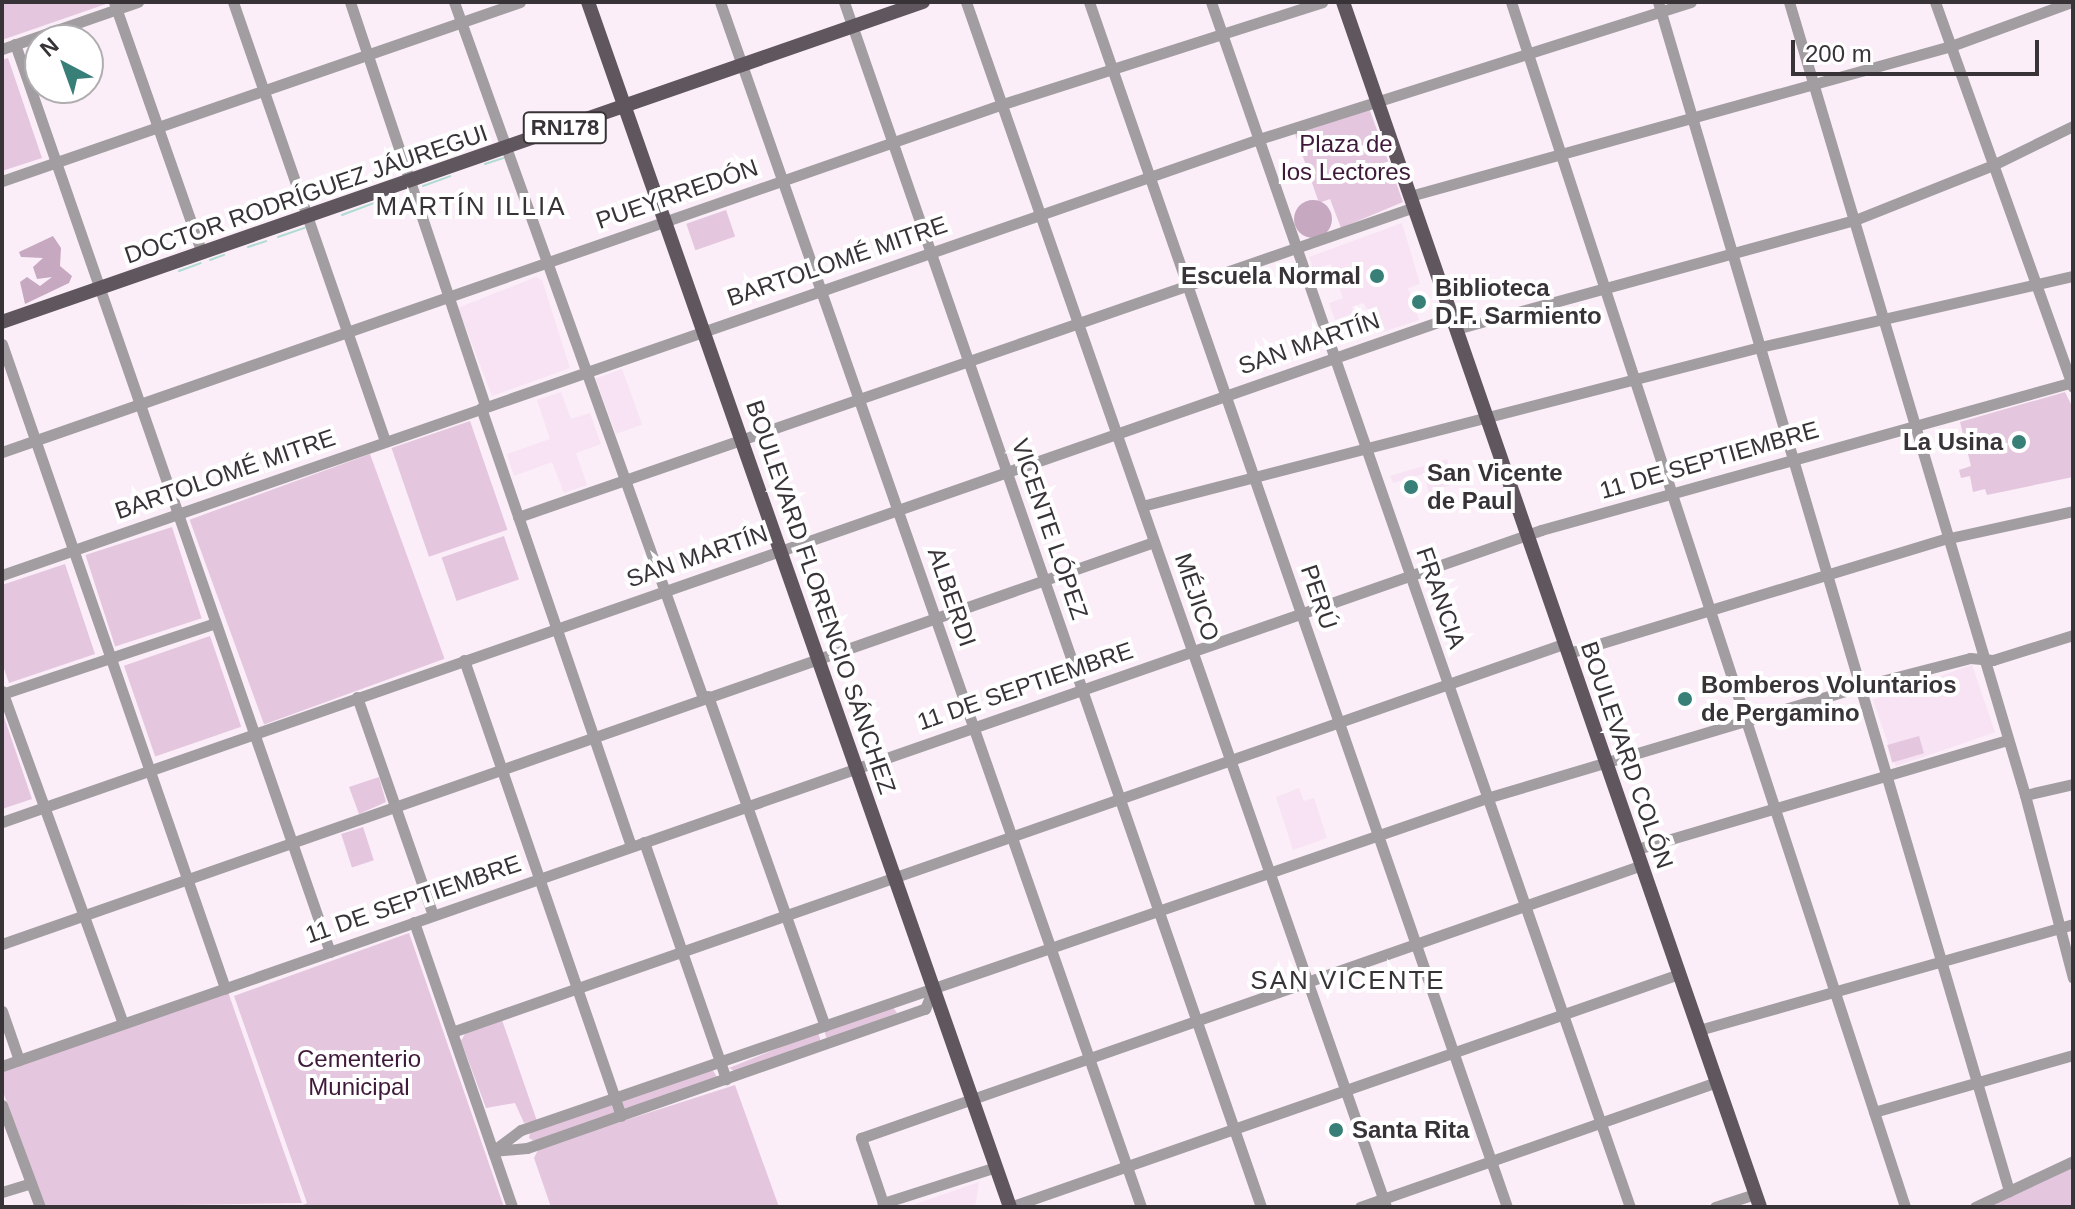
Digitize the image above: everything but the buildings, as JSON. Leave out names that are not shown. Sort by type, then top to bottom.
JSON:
[{"type":"main road","name":"BOULEVARD FLORENCIO SÁNCHEZ","points":[[588,2],[1010,1207]]},
{"type":"main road","name":"RN178","points":[[625,108],[923,2]]},
{"type":"main road","points":[[1343,2],[1412,202]]},
{"type":"main road","name":"DOCTOR RODRÍGUEZ JÁUREGUI","points":[[2,322],[625,108]]},
{"type":"main road","name":"BOULEVARD COLÓN","points":[[1412,202],[1757,1200]]},
{"type":"street","points":[[2,49],[116,6],[138,2]]},
{"type":"street","points":[[233,2],[385,441]]},
{"type":"street","points":[[350,2],[411,180],[518,517],[631,846]]},
{"type":"street","points":[[454,2],[662,592],[706,697],[746,806],[826,1044]]},
{"type":"street","points":[[2,181],[520,2]]},
{"type":"street","name":"ALBERDI","points":[[720,2],[1141,1207]]},
{"type":"street","name":"VICENTE LÓPEZ","points":[[844,2],[1261,1207]]},
{"type":"street","name":"MÉJICO","points":[[966,2],[1385,1203]]},
{"type":"street","name":"PERÚ","points":[[1089,2],[1419,944],[1452,1054],[1507,1207]]},
{"type":"street","name":"FRANCIA","points":[[1211,2],[1447,685],[1490,797],[1566,1015],[1630,1207]]},
{"type":"street","name":"PUEYRREDÓN","points":[[2,452],[1003,104],[1114,72],[1322,2]]},
{"type":"street","points":[[1511,2],[1563,152],[1905,1207]]},
{"type":"street","name":"BARTOLOMÉ MITRE","points":[[2,575],[1259,139],[1529,53],[1660,7],[1691,2]]},
{"type":"street","points":[[1789,2],[1816,85],[1945,539],[2025,795],[2073,978]]},
{"type":"street","points":[[1935,2],[2072,384]]},
{"type":"street","points":[[518,517],[1187,287],[1412,202],[1563,152],[1951,46],[2071,2]]},
{"type":"street","points":[[116,6],[202,253]]},
{"type":"street","points":[[1660,7],[1937,960],[2009,1191]]},
{"type":"street","points":[[15,44],[330,952]]},
{"type":"street","name":"SAN MARTÍN","points":[[2,822],[1335,357],[1454,323],[1607,288],[1855,220],[1993,165],[2073,126]]},
{"type":"street","points":[[1142,506],[1760,347],[2073,276]]},
{"type":"street","points":[[2,344],[225,988]]},
{"type":"street","name":"11 DE SEPTIEMBRE","points":[[2,1066],[1529,535],[1914,425],[2072,384]]},
{"type":"street","points":[[452,1032],[1447,685],[1945,539],[2073,511]]},
{"type":"street","points":[[2,944],[1154,542]]},
{"type":"street","points":[[123,1023],[2,693],[215,623]]},
{"type":"street","points":[[493,1151],[521,1130],[1490,797],[1746,718],[1858,687],[2073,635]]},
{"type":"street","points":[[464,660],[621,1116]]},
{"type":"street","points":[[357,697],[433,915]]},
{"type":"street","points":[[1637,849],[2007,740]]},
{"type":"street","points":[[2025,795],[2073,784]]},
{"type":"street","points":[[644,842],[726,1079]]},
{"type":"street","points":[[996,1167],[883,1203],[861,1138],[1088,1056],[1642,865]]},
{"type":"street","points":[[414,922],[512,1207]]},
{"type":"street","points":[[1699,1030],[1937,960],[2073,924]]},
{"type":"street","points":[[1010,1207],[1127,1169],[1679,974]]},
{"type":"street","points":[[493,1151],[527,1148],[925,1009],[934,987]]},
{"type":"street","points":[[2,1011],[19,1060]]},
{"type":"street","points":[[1874,1112],[2073,1055]]},
{"type":"street","points":[[1360,1207],[1385,1203],[1717,1082]]},
{"type":"street","points":[[2,1105],[40,1207]]},
{"type":"street","points":[[1975,1207],[2073,1161]]},
{"type":"street","points":[[2,1192],[31,1183]]},
{"type":"street","points":[[1715,1207],[1757,1200]]},
{"type":"shaded area","points":[[1313,200],[1326,206],[1332,219],[1326,232],[1313,238],[1300,232],[1294,219],[1300,206]]},
{"type":"shaded area","name":"Escuela Normal","points":[[1402,223],[1420,284],[1408,288],[1419,320],[1383,332],[1363,303],[1352,307],[1354,313],[1335,320],[1329,303],[1343,298],[1331,264],[1313,269],[1309,257]]},
{"type":"shaded area","points":[[53,236],[61,248],[60,266],[72,276],[69,283],[25,304],[20,282],[27,277],[40,286],[52,277],[37,279],[33,267],[43,258],[21,257],[19,252]]},
{"type":"shaded area","points":[[536,277],[542,280],[570,368],[492,396],[458,308]]},
{"type":"shaded area","points":[[622,369],[642,424],[616,434],[596,379]]},
{"type":"shaded area","points":[[561,392],[571,419],[590,413],[601,444],[576,453],[587,485],[564,493],[552,462],[514,476],[507,454],[550,439],[537,400]]},
{"type":"shaded area","points":[[1447,459],[1454,484],[1429,492],[1423,474],[1393,483],[1390,476]]},
{"type":"shaded area","points":[[1972,665],[1995,732],[1896,766],[1873,699]]},
{"type":"shaded area","points":[[1299,788],[1304,801],[1314,798],[1327,838],[1293,850],[1276,797]]},
{"type":"shaded area","points":[[979,1182],[975,1207],[907,1207]]},
{"type":"green space","points":[[2,2],[106,2],[48,24],[24,24],[24,32],[2,40]]},
{"type":"green space","points":[[8,58],[42,158],[2,171],[2,60]]},
{"type":"green space","name":"Plaza de los Lectores","points":[[1369,108],[1403,202],[1341,228],[1330,199],[1319,203],[1294,131]]},
{"type":"green space","points":[[726,210],[735,236],[695,250],[686,224]]},
{"type":"green space","name":"La Usina","points":[[2065,392],[2073,408],[2073,477],[1987,495],[1985,489],[1973,492],[1970,476],[1961,478],[1959,470],[1971,466],[1960,422]]},
{"type":"green space","points":[[470,421],[507,530],[429,557],[392,448]]},
{"type":"green space","points":[[370,454],[445,659],[264,725],[190,520]]},
{"type":"green space","points":[[172,527],[202,618],[115,646],[85,555]]},
{"type":"green space","points":[[504,536],[519,579],[457,601],[442,557]]},
{"type":"green space","points":[[65,564],[95,654],[9,683],[2,663],[2,585]]},
{"type":"green space","points":[[210,636],[241,727],[155,756],[124,666]]},
{"type":"green space","points":[[2,711],[32,799],[2,809]]},
{"type":"green space","points":[[1919,736],[1924,753],[1892,762],[1887,745]]},
{"type":"green space","points":[[379,777],[386,802],[359,814],[349,787]]},
{"type":"green space","points":[[363,827],[374,860],[352,867],[341,834]]},
{"type":"green space","name":"Cementerio Municipal","points":[[409,933],[504,1207],[300,1207],[307,1203],[234,996]]},
{"type":"green space","points":[[228,992],[302,1203],[45,1207],[2,1089],[2,1071]]},
{"type":"green space","points":[[893,1007],[897,1013],[827,1040],[824,1030]]},
{"type":"green space","points":[[502,1020],[537,1121],[524,1123],[515,1103],[486,1108],[461,1041],[466,1032]]},
{"type":"green space","points":[[818,1032],[821,1042],[736,1072],[729,1068]]},
{"type":"green space","points":[[712,1069],[717,1077],[624,1110],[621,1100]]},
{"type":"green space","points":[[735,1085],[779,1207],[551,1207],[534,1158],[539,1148]]},
{"type":"green space","points":[[611,1104],[615,1114],[534,1141],[529,1138],[530,1132]]},
{"type":"green space","points":[[2073,1166],[2073,1207],[1985,1207]]},
{"type":"waterway","points":[[485,164],[503,158]]},
{"type":"waterway","points":[[423,186],[450,176]]},
{"type":"waterway","points":[[342,215],[382,200]]},
{"type":"waterway","points":[[278,237],[304,228]]},
{"type":"waterway","points":[[248,247],[266,241]]},
{"type":"waterway","points":[[210,260],[224,255]]},
{"type":"waterway","points":[[179,271],[201,263]]},
{"type":"place","name":"Escuela Normal","points":[[1377,276]]},
{"type":"place","name":"Biblioteca D.F. Sarmiento","points":[[1419,302]]},
{"type":"place","name":"La Usina","points":[[2019,442]]},
{"type":"place","name":"San Vicente de Paul","points":[[1411,487]]},
{"type":"place","name":"Bomberos Voluntarios de Pergamino","points":[[1685,699]]},
{"type":"place","name":"Santa Rita","points":[[1336,1130]]},
{"type":"district","name":"MARTÍN ILLIA","points":[[471,207]]},
{"type":"district","name":"SAN VICENTE","points":[[1348,981]]}]
